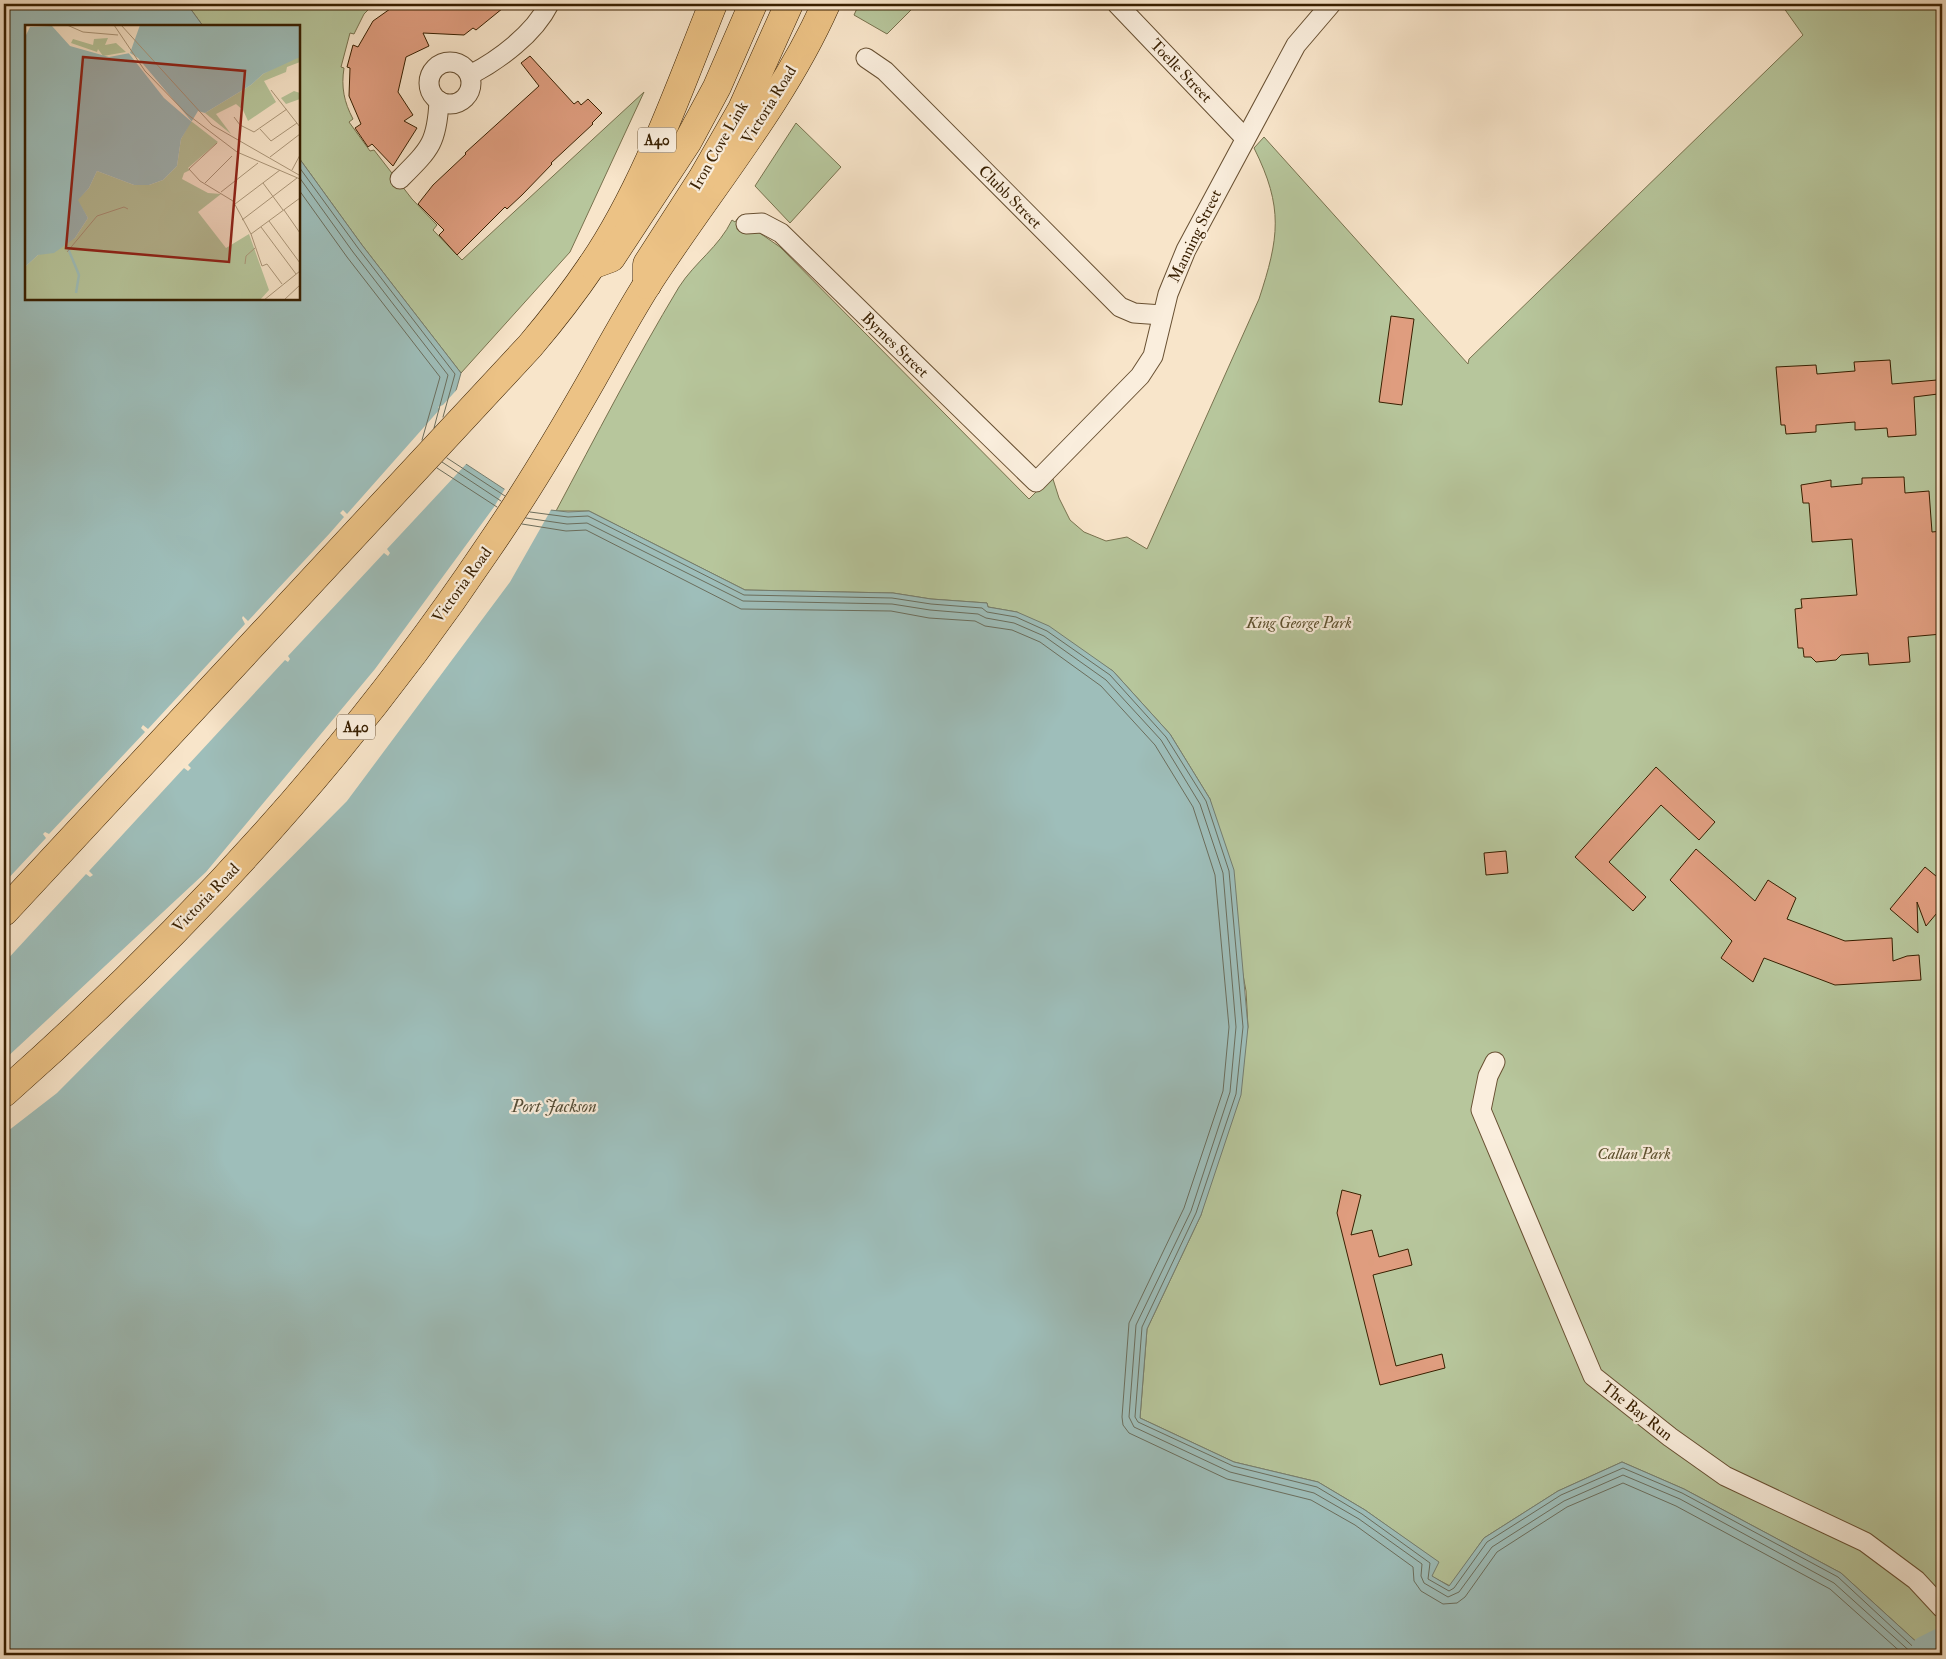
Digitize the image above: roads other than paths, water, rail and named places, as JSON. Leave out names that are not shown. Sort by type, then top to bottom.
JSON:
[{"type":"highway","name":"A40","points":[[4,912],[530,346],[561,308],[590,268],[617,222],[656,142],[712,4]]},
{"type":"highway","name":"Iron Cove Link","points":[[590,268],[610,258],[688,141],[717,87],[753,4]]},
{"type":"highway","name":"Iron Cove Link","points":[[642,294],[647,264],[703,178],[742,109],[789,4]]},
{"type":"highway","name":"Victoria Road","points":[[4,1093],[88,1019],[254,849],[368,714],[511,514],[556,442],[642,294],[764,115],[791,72],[826,4]]},
{"type":"street","points":[[470,75],[493,62],[514,44],[540,18],[549,4]]},
{"type":"street","name":"Toelle Street","points":[[1116,4],[1245,138]]},
{"type":"street","name":"Manning Street","points":[[1036,482],[1146,369],[1156,346],[1162,315],[1175,272],[1186,250],[1296,45],[1331,4]]},
{"type":"street","name":"Clubb Street","points":[[866,58],[885,71],[1120,307],[1134,313],[1162,315]]},
{"type":"street","points":[[454,62],[466,69],[470,75],[471,88],[464,99],[452,104],[440,101],[434,96],[430,83],[434,69],[440,65],[454,62]]},
{"type":"street","points":[[400,179],[428,150],[436,136],[440,101]]},
{"type":"street","name":"Byrnes Street","points":[[746,224],[762,223],[781,233],[1036,482]]},
{"type":"street","name":"The Bay Run","points":[[1495,1062],[1488,1076],[1481,1110],[1593,1376],[1670,1437],[1726,1476],[1865,1542],[1916,1580],[1942,1608]]},
{"type":"water","name":"Port Jackson","points":[[4,4],[187,4],[202,25],[25,25],[25,300],[300,300],[300,159],[362,245],[461,373],[440,447],[533,508],[568,512],[589,511],[745,590],[893,593],[931,599],[987,603],[988,607],[1017,612],[1049,626],[1113,671],[1170,734],[1210,799],[1234,870],[1248,1027],[1241,1095],[1201,1215],[1147,1329],[1140,1418],[1234,1462],[1318,1482],[1365,1510],[1439,1562],[1432,1576],[1449,1586],[1484,1538],[1558,1491],[1622,1462],[1684,1489],[1841,1573],[1922,1647],[1928,1655],[4,1655]]},
{"type":"waterway","points":[[1922,1647],[1942,1637]]},
{"type":"park label","name":"King George Park","points":[[1299,623]]},
{"type":"park label","name":"Callan Park","points":[[1634,1154]]}]
